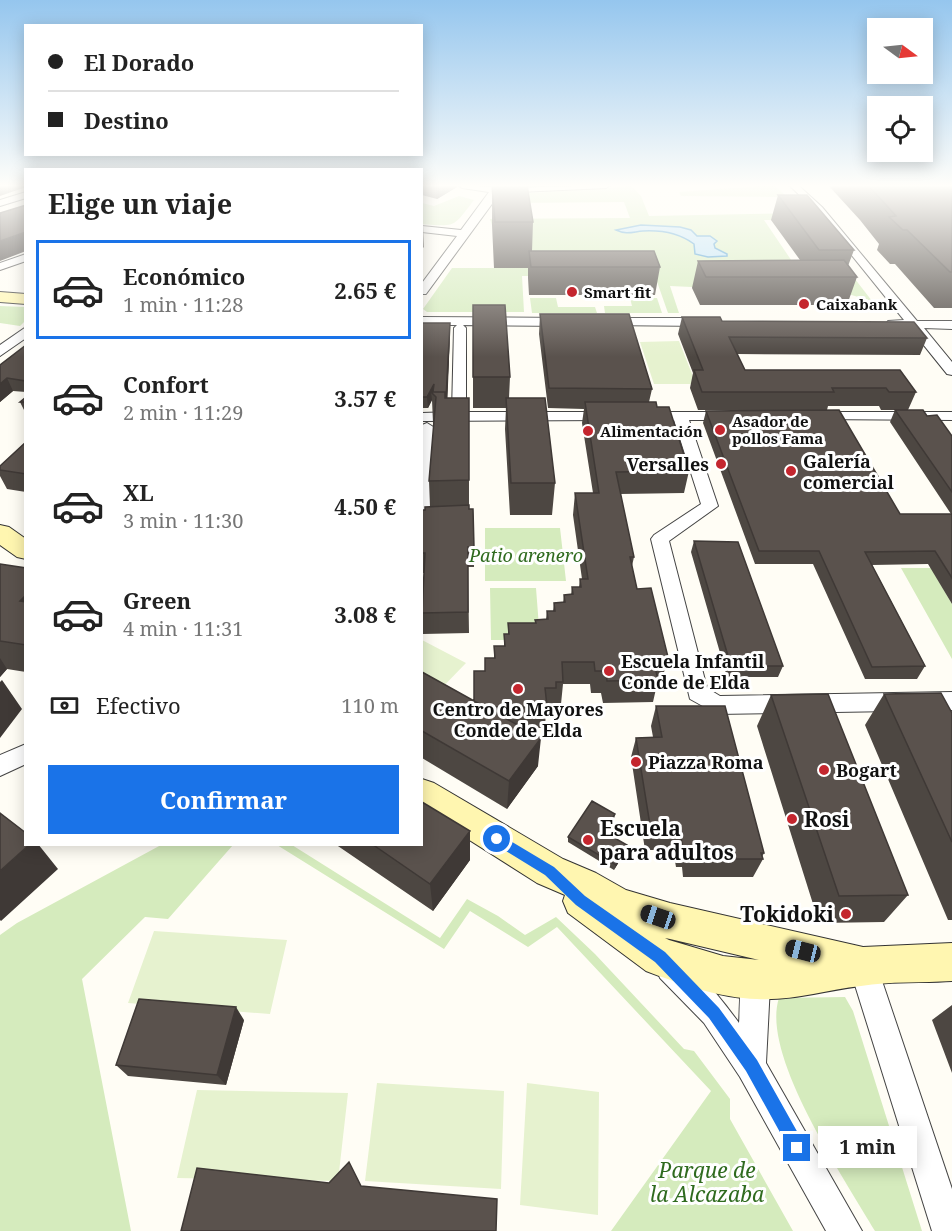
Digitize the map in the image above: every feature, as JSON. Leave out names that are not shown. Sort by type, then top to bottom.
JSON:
[{"type":"street","points":[[423,290],[456,242]]},
{"type":"street","points":[[847,242],[952,370]]},
{"type":"street","points":[[0,267],[24,258]]},
{"type":"street","points":[[0,297],[24,299]]},
{"type":"street","points":[[423,321],[724,322]]},
{"type":"street","points":[[876,324],[952,325]]},
{"type":"street","points":[[459,417],[460,328]]},
{"type":"street","points":[[0,352],[24,333]]},
{"type":"street","points":[[655,416],[740,416]]},
{"type":"street","points":[[680,416],[710,506],[660,539],[698,693],[717,705],[952,701]]},
{"type":"street","points":[[798,416],[952,416]]},
{"type":"street","points":[[425,516],[424,422],[459,417],[622,417]]},
{"type":"street","points":[[0,533],[24,551]]},
{"type":"street","points":[[0,549],[24,553]]},
{"type":"street","points":[[0,766],[24,754]]},
{"type":"street","points":[[423,794],[550,871],[583,885],[619,905],[670,921],[863,966]]},
{"type":"street","points":[[550,871],[580,901],[660,957],[714,1013],[751,1066],[845,1231]]},
{"type":"street","points":[[751,1066],[756,980],[783,946]]},
{"type":"street","points":[[660,957],[723,975],[756,980],[809,976],[863,966],[952,962]]},
{"type":"street","points":[[863,966],[949,1231]]},
{"type":"green space","points":[[508,242],[779,242],[804,279],[855,279],[872,301],[848,294],[670,286],[679,313],[668,313],[655,276],[522,276],[524,312],[427,312],[423,309],[452,268],[531,268]]},
{"type":"green space","points":[[530,298],[556,298],[558,307],[595,307],[597,313],[532,313]]},
{"type":"green space","points":[[630,298],[657,298],[662,313],[605,313],[604,306],[632,306]]},
{"type":"green space","points":[[0,306],[24,307],[24,322],[20,326],[0,323]]},
{"type":"green space","points":[[679,341],[696,384],[654,384],[640,342]]},
{"type":"green space","name":"Patio arenero","points":[[485,528],[560,528],[566,581],[485,581]]},
{"type":"green space","points":[[901,568],[931,568],[952,604],[952,659]]},
{"type":"green space","name":"Patio arenero","points":[[490,588],[536,588],[540,640],[491,640]]},
{"type":"green space","points":[[423,641],[466,663],[435,695],[423,688]]},
{"type":"green space","points":[[159,846],[232,846],[168,919],[145,917],[82,979],[131,1231],[0,1231],[0,935],[17,923]]},
{"type":"green space","name":"Parque de la Alcazaba","points":[[279,846],[294,846],[440,938],[467,899],[498,916],[525,935],[556,917],[595,954],[684,1049],[694,1051],[730,1099],[730,1119],[793,1231],[611,1231],[711,1091],[557,927],[528,947],[470,911],[444,949]]},
{"type":"green space","points":[[154,931],[287,940],[270,1014],[128,1003]]},
{"type":"green space","points":[[845,997],[853,1011],[922,1231],[875,1231],[826,1149],[793,1083],[782,1051],[776,1022],[779,998]]},
{"type":"green space","points":[[377,1083],[504,1091],[501,1189],[365,1181]]},
{"type":"green space","points":[[527,1083],[599,1092],[598,1215],[520,1205]]},
{"type":"green space","points":[[197,1090],[348,1093],[338,1181],[177,1178]]},
{"type":"water","points":[[691,242],[716,242],[715,248],[727,256],[708,257],[695,254],[694,244]]},
{"type":"building","points":[[813,242],[848,242],[854,250],[819,250]]},
{"type":"building","points":[[920,242],[952,242],[952,272]]},
{"type":"building","points":[[529,251],[654,251],[660,267],[531,267]]},
{"type":"building","points":[[844,260],[857,277],[706,277],[698,261]]},
{"type":"building","points":[[473,305],[505,305],[510,377],[473,377]]},
{"type":"building","points":[[540,314],[629,314],[652,389],[549,388]]},
{"type":"building","points":[[682,317],[720,317],[722,321],[914,322],[927,338],[729,337],[745,370],[900,370],[916,392],[889,392],[886,388],[832,388],[834,392],[702,392],[694,370],[703,370]]},
{"type":"building","points":[[423,323],[450,323],[446,398],[445,392],[433,392],[434,384],[427,397],[423,397]]},
{"type":"building","points":[[24,347],[24,381],[7,378],[0,384],[0,365]]},
{"type":"building","points":[[431,392],[445,392],[445,398],[469,398],[469,480],[429,481],[436,397]]},
{"type":"building","points":[[506,398],[545,398],[555,483],[511,483]]},
{"type":"building","points":[[585,402],[656,402],[657,407],[669,407],[689,471],[616,472],[634,557],[630,557],[637,589],[651,588],[668,657],[653,658],[658,680],[607,681],[606,671],[595,671],[594,662],[562,662],[563,682],[556,682],[556,688],[545,688],[547,706],[485,707],[474,701],[474,671],[485,671],[485,658],[495,658],[494,646],[505,646],[504,634],[509,634],[508,623],[536,623],[535,620],[548,619],[547,611],[555,611],[554,603],[565,602],[564,595],[573,594],[572,587],[581,587],[580,579],[588,579],[575,493],[599,493]]},
{"type":"building","points":[[839,410],[900,514],[952,514],[952,578],[935,551],[865,552],[925,666],[872,667],[819,551],[759,551],[706,411]]},
{"type":"building","points":[[895,410],[923,410],[927,416],[937,415],[952,436],[952,492]]},
{"type":"building","points":[[24,444],[24,474],[0,470],[0,466]]},
{"type":"building","points":[[469,505],[469,509],[473,509],[474,547],[468,547],[468,612],[423,613],[425,553],[423,553],[423,510],[425,507]]},
{"type":"building","points":[[694,541],[738,542],[783,666],[731,666]]},
{"type":"building","points":[[0,564],[24,568],[24,597],[20,601],[24,602],[24,645],[0,641]]},
{"type":"building","points":[[423,673],[541,738],[509,781],[423,732]]},
{"type":"building","points":[[941,693],[952,713],[952,842],[884,694]]},
{"type":"building","points":[[828,694],[908,895],[839,896],[771,695]]},
{"type":"building","points":[[656,706],[725,706],[764,853],[761,853],[763,859],[691,859],[689,849],[683,849],[680,832],[651,831],[636,738],[662,737]]},
{"type":"building","name":"Escuela para adultos","points":[[592,801],[615,814],[604,832],[627,845],[616,865],[568,837]]},
{"type":"building","points":[[423,803],[470,831],[430,884],[375,846],[423,846]]},
{"type":"building","points":[[0,813],[24,831],[24,846],[28,846],[0,871]]},
{"type":"building","points":[[139,999],[236,1007],[217,1075],[116,1065]]},
{"type":"building","points":[[349,1162],[361,1186],[497,1199],[496,1231],[181,1231],[197,1168],[329,1183]]},
{"type":"place","name":"Smart fit","points":[[572,292]]},
{"type":"place","name":"Caixabank","points":[[804,304]]},
{"type":"place","name":"Asador de pollos Fama","points":[[720,430]]},
{"type":"place","name":"Alimentación","points":[[588,431]]},
{"type":"place","name":"Versalles","points":[[721,464]]},
{"type":"place","name":"Galería comercial","points":[[791,471]]},
{"type":"place","name":"Escuela Infantil Conde de Elda","points":[[609,671]]},
{"type":"place","name":"Centro de Mayores Conde de Elda","points":[[518,689]]},
{"type":"place","name":"Piazza Roma","points":[[636,762]]},
{"type":"place","name":"Bogart","points":[[824,770]]},
{"type":"place","name":"Rosi","points":[[792,819]]},
{"type":"place","name":"Escuela para adultos","points":[[588,840]]},
{"type":"place","name":"Tokidoki","points":[[846,914]]},
{"type":"route","points":[[497,839],[550,871],[564,888],[580,901],[660,957],[714,1013],[751,1066],[797,1148]]}]
